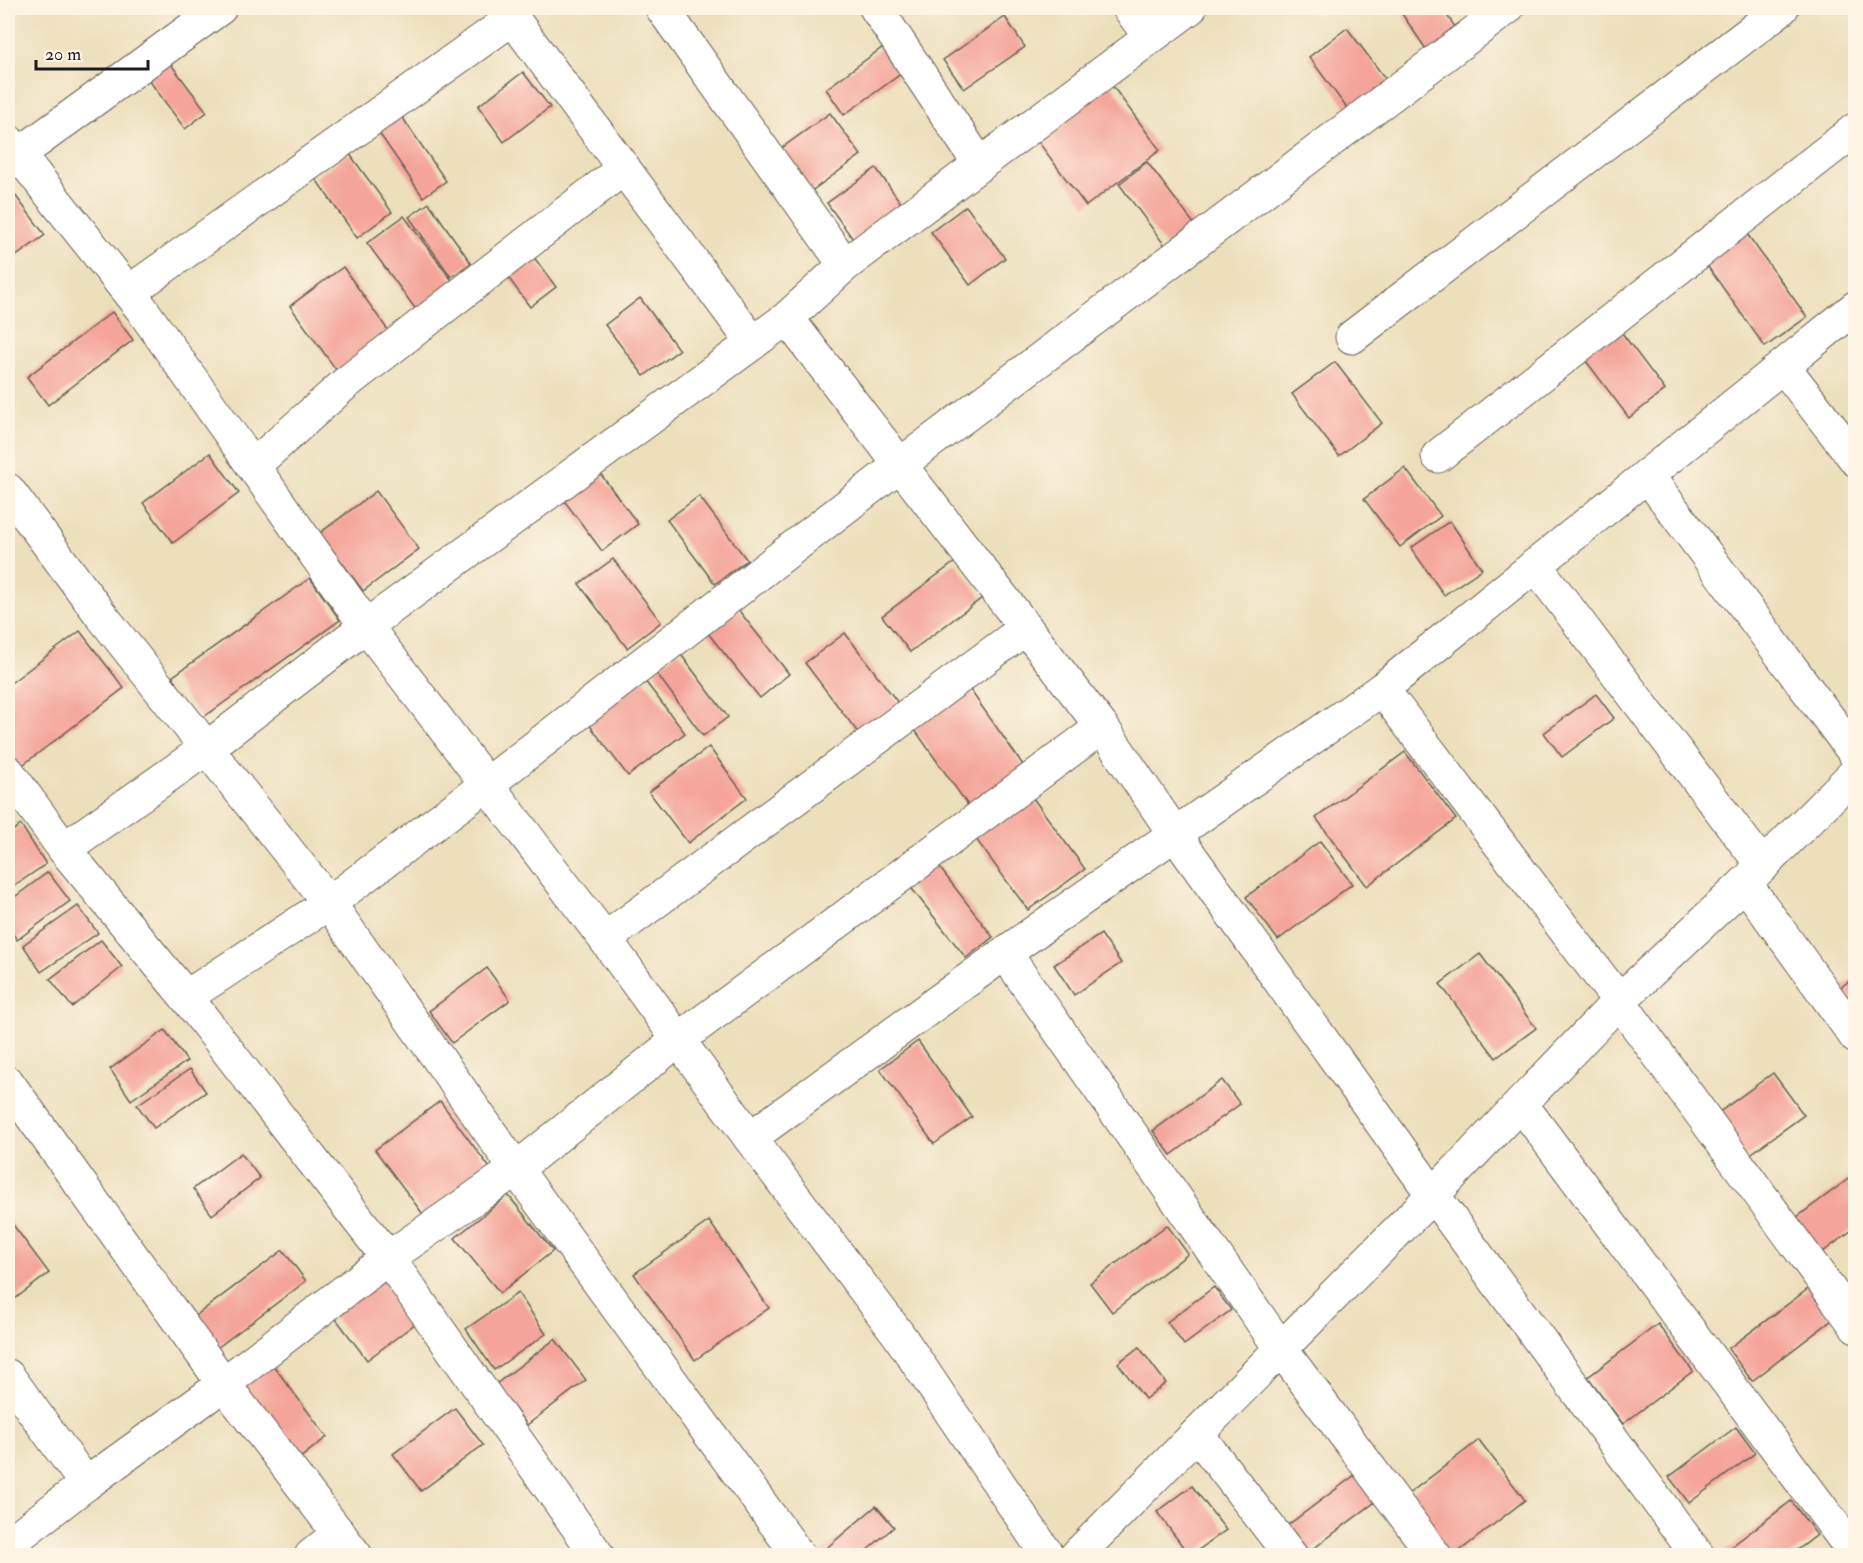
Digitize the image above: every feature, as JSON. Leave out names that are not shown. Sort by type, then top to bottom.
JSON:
[{"type":"street","points":[[220,8],[13,148],[129,292],[366,626],[605,939],[750,1138],[898,1334],[1048,1556]]},
{"type":"street","points":[[662,8],[845,265]]},
{"type":"street","points":[[876,8],[980,165]]},
{"type":"street","points":[[1129,8],[1150,38]]},
{"type":"street","points":[[64,849],[207,748],[366,626],[787,318],[845,265],[1190,8]]},
{"type":"street","points":[[186,997],[328,903],[901,464],[1508,8]]},
{"type":"street","points":[[1352,337],[1782,8]]},
{"type":"street","points":[[129,292],[509,13],[753,343]]},
{"type":"street","points":[[1438,456],[1856,129]]},
{"type":"street","points":[[253,466],[346,383],[624,168]]},
{"type":"street","points":[[750,1138],[1005,953],[1382,689],[1856,307]]},
{"type":"street","points":[[787,318],[1102,727],[1174,833],[1433,1195],[1698,1556]]},
{"type":"street","points":[[1783,366],[1856,460]]},
{"type":"street","points":[[1647,475],[1856,755]]},
{"type":"street","points":[[8,490],[98,611],[328,903],[516,1169],[799,1556]]},
{"type":"street","points":[[1535,566],[1754,874],[1856,1037]]},
{"type":"street","points":[[605,939],[1026,628]]},
{"type":"street","points":[[1382,689],[1619,1001],[1856,1326]]},
{"type":"street","points":[[8,1544],[86,1484],[206,1398],[388,1258],[516,1169],[678,1040],[1102,727]]},
{"type":"street","points":[[8,772],[64,849],[186,997],[388,1258],[598,1556]]},
{"type":"street","points":[[1076,1556],[1433,1195],[1619,1001],[1754,874],[1856,772]]},
{"type":"street","points":[[1005,953],[1281,1348],[1435,1556]]},
{"type":"street","points":[[8,1083],[223,1383],[347,1544],[311,1556]]},
{"type":"street","points":[[1521,1104],[1856,1555]]},
{"type":"street","points":[[8,1376],[86,1484]]},
{"type":"street","points":[[1197,1434],[1291,1556]]},
{"type":"building","points":[[1398,8],[1442,8],[1460,34],[1430,55]]},
{"type":"building","points":[[1005,17],[1025,47],[964,89],[943,60]]},
{"type":"building","points":[[1347,28],[1394,90],[1355,119],[1309,57]]},
{"type":"building","points":[[894,39],[913,65],[844,115],[826,89]]},
{"type":"building","points":[[167,59],[207,112],[185,129],[145,75]]},
{"type":"building","points":[[523,72],[550,107],[504,142],[478,106]]},
{"type":"building","points":[[1105,76],[1160,150],[1086,206],[1031,132]]},
{"type":"building","points":[[830,113],[861,155],[810,192],[779,150]]},
{"type":"building","points":[[400,114],[446,181],[423,197],[377,130]]},
{"type":"building","points":[[349,153],[392,212],[357,238],[315,178]]},
{"type":"building","points":[[1147,162],[1201,233],[1172,255],[1119,184]]},
{"type":"building","points":[[876,168],[903,206],[855,242],[827,203]]},
{"type":"building","points":[[9,187],[45,235],[8,262],[8,189]]},
{"type":"building","points":[[429,203],[471,263],[451,277],[409,217]]},
{"type":"building","points":[[966,206],[1005,258],[970,285],[931,232]]},
{"type":"building","points":[[404,216],[454,283],[417,311],[367,243]]},
{"type":"building","points":[[1742,227],[1807,317],[1765,347],[1701,257]]},
{"type":"building","points":[[530,252],[556,287],[530,307],[504,272]]},
{"type":"building","points":[[343,267],[390,333],[337,371],[290,306]]},
{"type":"building","points":[[640,298],[679,350],[644,376],[605,325]]},
{"type":"building","points":[[112,312],[133,340],[48,405],[27,377]]},
{"type":"building","points":[[1613,321],[1665,390],[1629,418],[1577,349]]},
{"type":"building","points":[[1335,362],[1382,423],[1339,456],[1292,394]]},
{"type":"building","points":[[210,453],[239,493],[173,543],[143,503]]},
{"type":"building","points":[[593,464],[638,524],[602,551],[557,491]]},
{"type":"building","points":[[1405,468],[1441,516],[1400,547],[1364,499]]},
{"type":"building","points":[[376,491],[419,549],[363,591],[320,533]]},
{"type":"building","points":[[699,496],[747,560],[715,584],[667,520]]},
{"type":"building","points":[[1450,521],[1482,569],[1444,595],[1411,548]]},
{"type":"building","points":[[613,559],[661,622],[627,648],[579,584]]},
{"type":"building","points":[[955,562],[982,598],[910,652],[882,616]]},
{"type":"building","points":[[310,578],[340,620],[201,719],[172,677]]},
{"type":"building","points":[[733,603],[789,674],[760,698],[703,627]]},
{"type":"building","points":[[80,631],[124,688],[20,767],[8,750],[8,685]]},
{"type":"building","points":[[845,633],[899,704],[859,734],[805,663]]},
{"type":"building","points":[[679,652],[728,717],[703,736],[654,670]]},
{"type":"building","points":[[638,672],[685,733],[628,776],[582,715]]},
{"type":"building","points":[[966,684],[1028,772],[972,811],[910,723]]},
{"type":"building","points":[[1596,694],[1614,718],[1562,757],[1544,733]]},
{"type":"building","points":[[709,747],[747,798],[688,843],[649,792]]},
{"type":"building","points":[[1405,752],[1456,819],[1367,886],[1316,818]]},
{"type":"building","points":[[1030,794],[1085,869],[1028,910],[973,835]]},
{"type":"building","points":[[8,813],[14,822],[8,827]]},
{"type":"building","points":[[21,825],[46,864],[8,890],[8,834]]},
{"type":"building","points":[[1320,841],[1352,884],[1278,940],[1246,897]]},
{"type":"building","points":[[936,863],[993,937],[966,958],[909,885]]},
{"type":"building","points":[[48,872],[70,901],[17,940],[8,927],[8,902]]},
{"type":"building","points":[[78,906],[98,933],[41,972],[23,945]]},
{"type":"building","points":[[1101,934],[1121,963],[1074,995],[1054,965]]},
{"type":"building","points":[[101,940],[122,967],[72,1007],[50,979]]},
{"type":"building","points":[[1480,954],[1536,1028],[1496,1058],[1440,984]]},
{"type":"building","points":[[487,968],[510,1000],[452,1043],[429,1011]]},
{"type":"building","points":[[1856,976],[1856,1016],[1837,990]]},
{"type":"building","points":[[165,1030],[187,1061],[131,1100],[110,1069]]},
{"type":"building","points":[[918,1041],[972,1117],[934,1144],[880,1069]]},
{"type":"building","points":[[190,1069],[206,1092],[154,1128],[137,1105]]},
{"type":"building","points":[[1773,1073],[1804,1115],[1745,1158],[1714,1116]]},
{"type":"building","points":[[1222,1080],[1240,1104],[1171,1155],[1153,1131]]},
{"type":"building","points":[[440,1101],[490,1168],[425,1217],[375,1150]]},
{"type":"building","points":[[241,1153],[260,1178],[212,1215],[193,1189]]},
{"type":"building","points":[[1851,1177],[1856,1183],[1856,1227],[1811,1261],[1785,1226]]},
{"type":"building","points":[[508,1195],[553,1251],[500,1293],[455,1238]]},
{"type":"building","points":[[8,1218],[49,1273],[8,1304]]},
{"type":"building","points":[[709,1221],[769,1308],[695,1360],[634,1274]]},
{"type":"building","points":[[1167,1225],[1188,1254],[1112,1312],[1090,1283]]},
{"type":"building","points":[[283,1250],[306,1281],[209,1354],[186,1323]]},
{"type":"building","points":[[386,1275],[420,1320],[367,1360],[333,1315]]},
{"type":"building","points":[[1214,1287],[1231,1310],[1184,1345],[1167,1322]]},
{"type":"building","points":[[1808,1289],[1832,1320],[1752,1381],[1728,1349]]},
{"type":"building","points":[[518,1293],[546,1334],[494,1370],[466,1329]]},
{"type":"building","points":[[1658,1324],[1693,1371],[1623,1424],[1588,1377]]},
{"type":"building","points":[[555,1339],[586,1380],[527,1425],[496,1384]]},
{"type":"building","points":[[1139,1347],[1166,1383],[1145,1399],[1118,1363]]},
{"type":"building","points":[[270,1361],[327,1437],[291,1465],[233,1389]]},
{"type":"building","points":[[455,1408],[483,1445],[421,1491],[393,1454]]},
{"type":"building","points":[[1736,1427],[1755,1453],[1689,1503],[1669,1477]]},
{"type":"building","points":[[1479,1440],[1525,1500],[1453,1556],[1446,1556],[1402,1499]]},
{"type":"building","points":[[1355,1475],[1375,1502],[1309,1552],[1288,1525]]},
{"type":"building","points":[[1192,1486],[1226,1530],[1190,1556],[1157,1512]]},
{"type":"building","points":[[1791,1501],[1817,1535],[1790,1556],[1719,1556]]},
{"type":"building","points":[[876,1506],[894,1527],[860,1556],[817,1556]]},
{"type":"building","points":[[1414,1547],[1419,1556],[1400,1556]]}]
